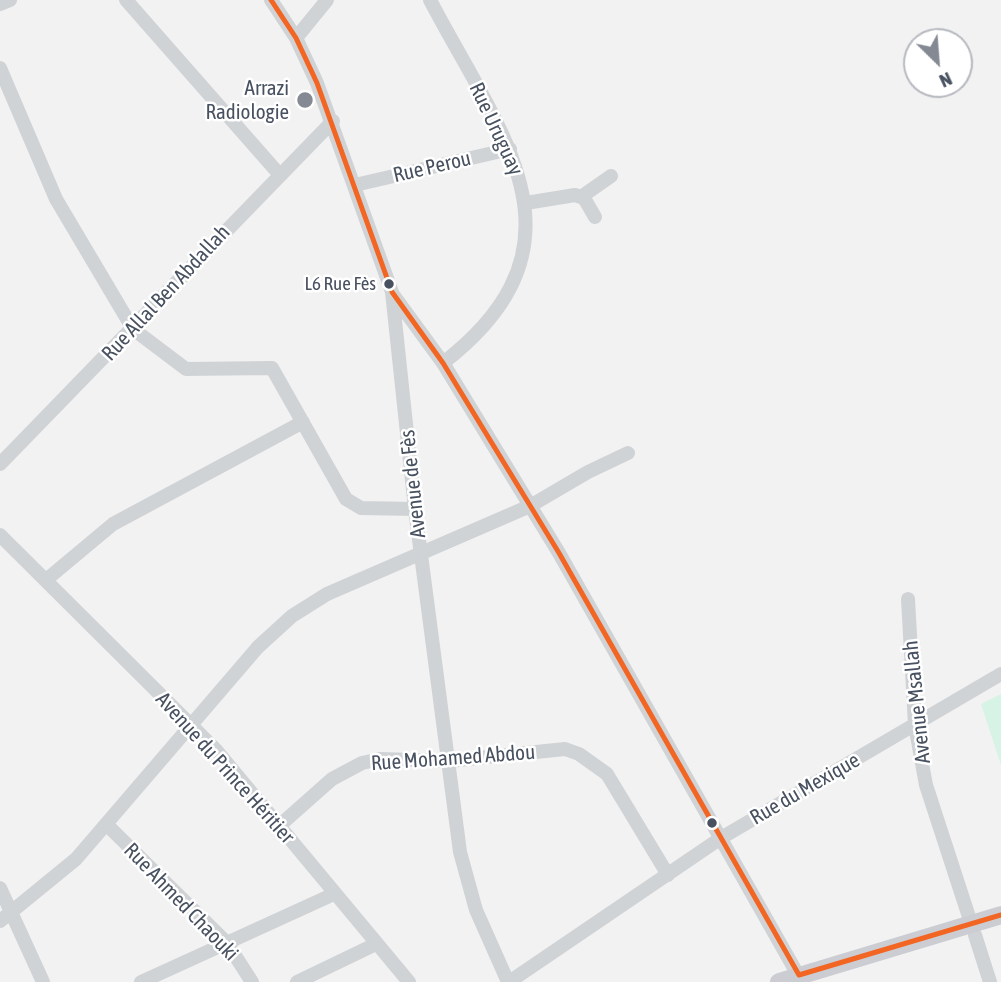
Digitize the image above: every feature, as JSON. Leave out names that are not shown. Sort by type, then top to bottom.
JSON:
[{"type":"main road","points":[[779,982],[805,980],[973,929],[1001,915]]},
{"type":"main road","points":[[973,929],[1001,928]]},
{"type":"street","points":[[0,4],[10,0]]},
{"type":"street","points":[[127,0],[279,174]]},
{"type":"street","name":"Avenue de Fès","points":[[271,0],[296,38],[333,121],[392,292],[415,509],[463,872],[476,910],[508,982]]},
{"type":"street","points":[[296,38],[327,0]]},
{"type":"street","name":"Rue Uruguay","points":[[430,0],[510,149],[526,203],[521,257],[508,294],[479,333],[443,363]]},
{"type":"street","points":[[0,68],[56,199],[134,328],[186,369],[272,368],[337,487],[349,502],[361,508],[415,509]]},
{"type":"street","name":"Rue Allal Ben Abdallah","points":[[0,464],[333,121]]},
{"type":"street","name":"Rue Perou","points":[[355,185],[510,149]]},
{"type":"street","points":[[581,197],[611,176]]},
{"type":"street","points":[[526,203],[570,195],[581,197],[595,217]]},
{"type":"street","points":[[392,292],[443,363],[530,506],[805,980]]},
{"type":"street","points":[[46,580],[113,524],[303,422]]},
{"type":"street","points":[[5,917],[60,875],[258,647],[292,616],[327,594],[530,506],[588,472],[628,453]]},
{"type":"street","name":"Avenue du Prince Héritier","points":[[0,534],[192,726],[409,982]]},
{"type":"street","name":"Avenue Msallah","points":[[908,599],[915,725],[926,785],[990,982]]},
{"type":"street","name":"Rue du Mexique","points":[[508,982],[721,838],[1001,674]]},
{"type":"street","name":"Rue Mohamed Abdou","points":[[279,826],[332,779],[362,763],[380,759],[449,761],[565,749],[579,754],[607,774],[668,875]]},
{"type":"street","name":"Rue Ahmed Chaouki","points":[[106,824],[227,943],[252,982]]},
{"type":"street","points":[[0,888],[5,917],[43,982]]},
{"type":"street","points":[[141,982],[334,894]]},
{"type":"street","points":[[297,982],[376,944]]},
{"type":"green space","points":[[1001,694],[1001,765],[981,704]]},
{"type":"transit line","points":[[271,0],[296,38],[317,83],[392,292],[443,363],[559,553],[799,975],[1001,915]]},
{"type":"place","name":"Arrazi Radiologie","points":[[305,100]]},
{"type":"place","name":"L6 Rue Fès","points":[[389,284]]}]
